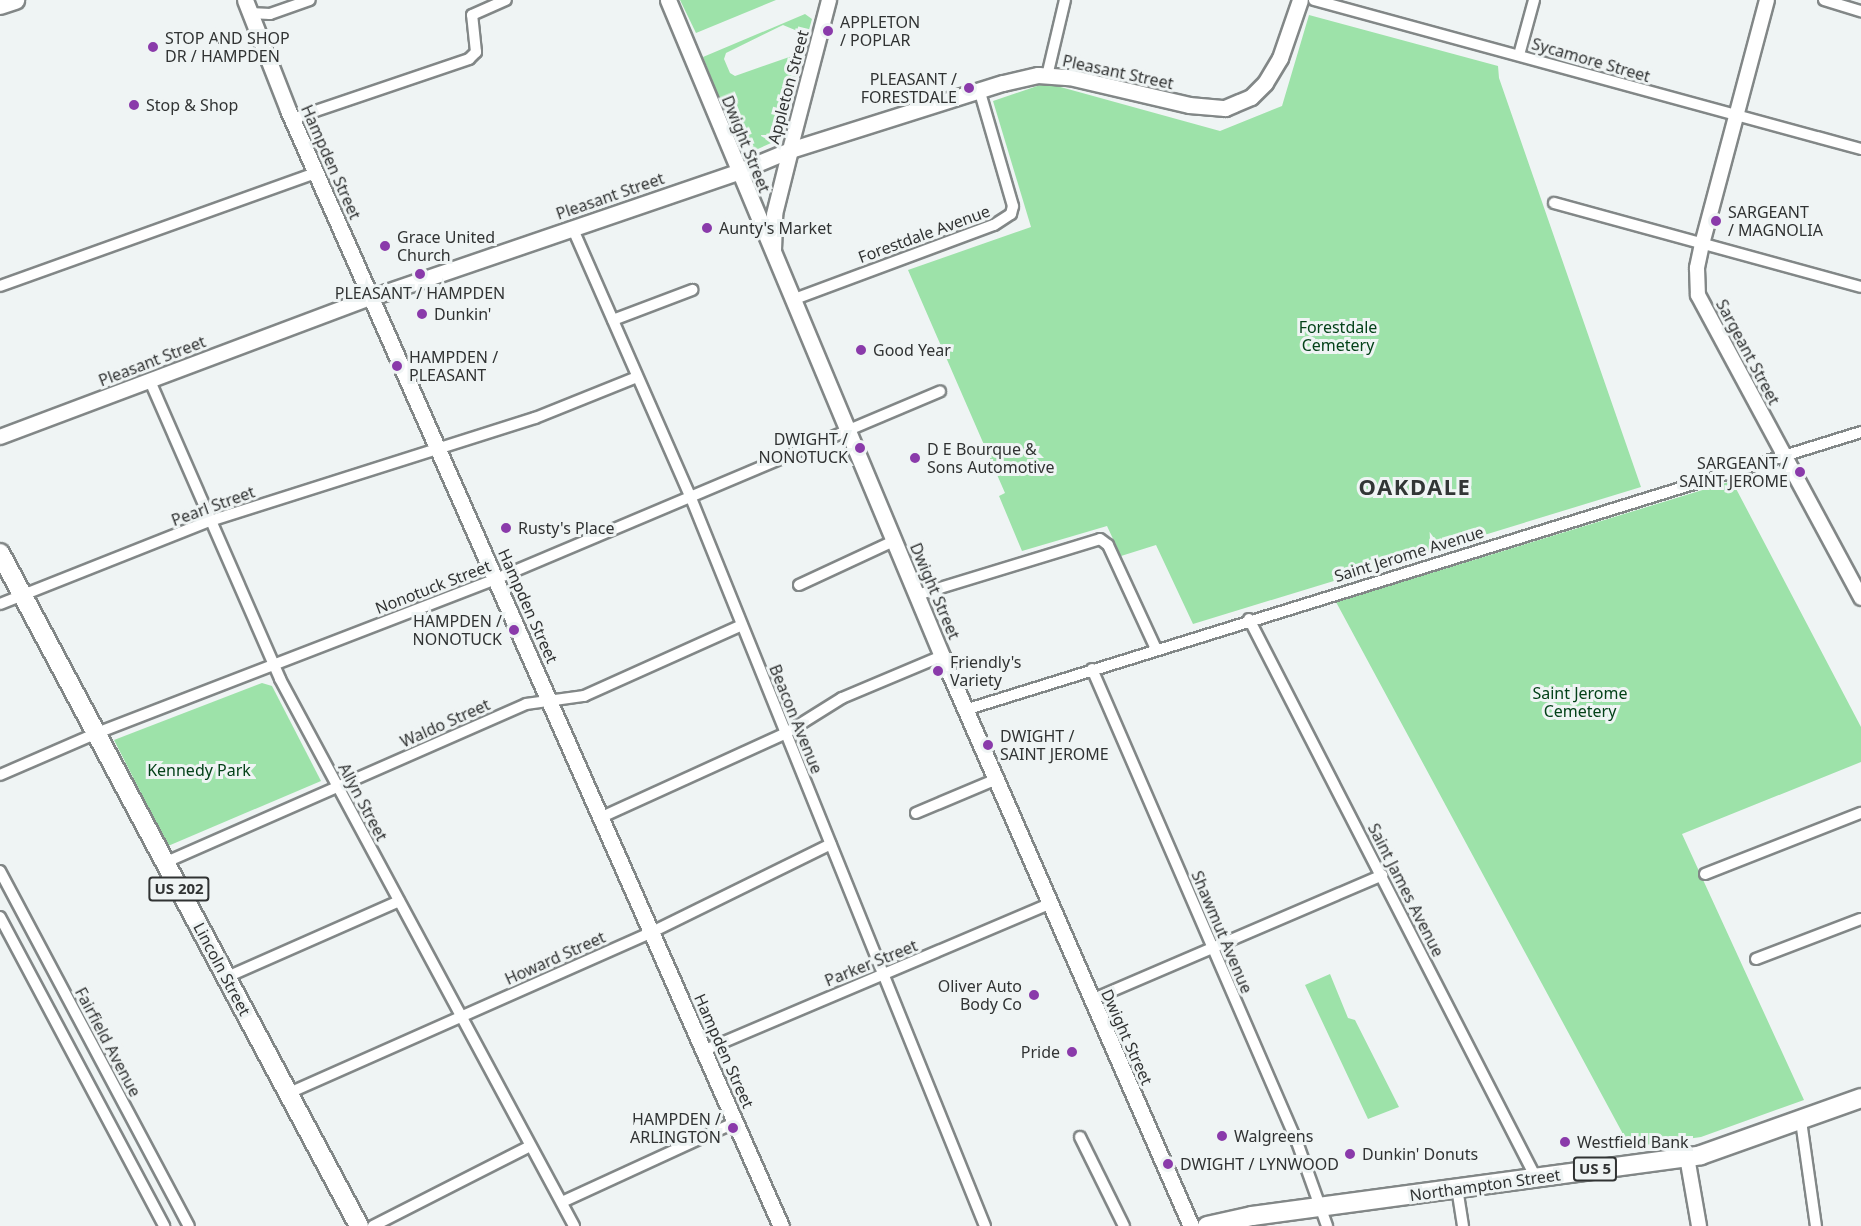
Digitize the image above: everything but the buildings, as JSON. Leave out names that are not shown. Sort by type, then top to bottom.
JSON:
[{"type":"main road","points":[[0,5],[15,0]]},
{"type":"main road","name":"Dwight Street","points":[[668,0],[737,172],[942,656],[968,709],[1049,904],[1191,1226]]},
{"type":"main road","name":"Pleasant Street","points":[[372,297],[737,172],[790,150],[979,89],[1047,76],[1069,77],[1189,105],[1225,108],[1244,100],[1265,83],[1280,58],[1300,0]]},
{"type":"main road","name":"Hampden Street","points":[[247,6],[292,119],[439,446],[781,1226]]},
{"type":"main road","name":"Appleton Street","points":[[773,254],[774,214],[790,150]]},
{"type":"main road","name":"Lincoln Street","points":[[0,553],[359,1226]]},
{"type":"main road","name":"Northampton Street","points":[[1207,1226],[1535,1176],[1687,1157],[1722,1150],[1861,1098]]},
{"type":"street","points":[[247,6],[270,14],[310,0]]},
{"type":"street","points":[[292,119],[469,58],[476,52],[472,15],[506,0]]},
{"type":"street","name":"Appleton Street","points":[[790,150],[829,0]]},
{"type":"street","points":[[1047,76],[1065,0]]},
{"type":"street","name":"Sycamore Street","points":[[1314,0],[1861,149]]},
{"type":"street","points":[[1519,55],[1534,0]]},
{"type":"street","name":"Sargeant Street","points":[[1767,0],[1702,244],[1697,268],[1698,295],[1861,598]]},
{"type":"street","points":[[1824,0],[1861,11]]},
{"type":"street","name":"Forestdale Avenue","points":[[792,300],[994,225],[1011,214],[1013,206],[979,89]]},
{"type":"street","points":[[0,286],[316,173]]},
{"type":"street","points":[[1554,203],[1861,287]]},
{"type":"street","name":"Beacon Avenue","points":[[572,227],[691,498],[985,1226]]},
{"type":"street","points":[[613,320],[692,290]]},
{"type":"street","name":"Pleasant Street","points":[[0,437],[372,297]]},
{"type":"street","name":"Pearl Street","points":[[0,604],[210,521],[439,446],[534,418],[637,377]]},
{"type":"street","name":"Allyn Street","points":[[150,381],[274,666],[574,1226]]},
{"type":"street","name":"Nonotuck Street","points":[[0,775],[97,733],[496,579],[940,391]]},
{"type":"street","name":"Saint Jerome Avenue","points":[[968,709],[1249,619],[1861,432]]},
{"type":"street","points":[[917,595],[1100,539],[1108,545],[1156,649]]},
{"type":"street","points":[[799,585],[894,541]]},
{"type":"street","name":"Saint James Avenue","points":[[1249,619],[1535,1176]]},
{"type":"street","name":"Waldo Street","points":[[164,863],[526,704],[584,696],[742,625]]},
{"type":"street","points":[[602,817],[786,733],[842,698],[942,656]]},
{"type":"street","name":"Shawmut Avenue","points":[[1092,669],[1212,948],[1327,1226]]},
{"type":"street","points":[[916,813],[997,779]]},
{"type":"street","points":[[1705,874],[1861,813]]},
{"type":"street","name":"Howard Street","points":[[289,1093],[652,932],[831,844]]},
{"type":"street","name":"Fairfield Avenue","points":[[0,871],[189,1226]]},
{"type":"street","points":[[1091,1000],[1382,875]]},
{"type":"street","points":[[227,977],[399,901]]},
{"type":"street","name":"Parker Street","points":[[705,1050],[1049,904]]},
{"type":"street","points":[[0,917],[164,1226]]},
{"type":"street","points":[[1756,959],[1861,919]]},
{"type":"street","points":[[1801,1121],[1816,1226]]},
{"type":"street","points":[[562,1202],[736,1122]]},
{"type":"street","points":[[1080,1137],[1124,1226]]},
{"type":"street","points":[[373,1226],[530,1146]]},
{"type":"street","points":[[1687,1157],[1699,1226]]},
{"type":"street","points":[[1457,1188],[1463,1226]]},
{"type":"green space","points":[[680,0],[776,0],[696,33]]},
{"type":"green space","points":[[805,14],[812,19],[778,140],[742,156],[703,57]],"holes":[[[783,25],[795,30],[800,42],[795,55],[735,76],[730,73],[724,59],[726,53]]]},
{"type":"green space","name":"Forestdale Cemetery","points":[[1309,15],[1498,66],[1499,78],[1641,487],[1193,624],[1156,545],[1121,556],[1107,526],[1022,551],[999,496],[1005,493],[908,270],[1031,227],[993,101],[1046,83],[1220,131],[1282,106]]},
{"type":"green space","name":"Saint Jerome Cemetery","points":[[1732,481],[1861,727],[1861,762],[1682,834],[1804,1100],[1701,1137],[1630,1147],[1336,602]]},
{"type":"green space","name":"Kennedy Park","points":[[262,683],[272,686],[321,781],[168,846],[114,740]]},
{"type":"green space","points":[[1330,974],[1348,1018],[1355,1020],[1399,1107],[1368,1119],[1305,985]]},
{"type":"place","name":"APPLETON / POPLAR","points":[[828,31]]},
{"type":"place","name":"STOP AND SHOP DR / HAMPDEN","points":[[153,47]]},
{"type":"place","name":"PLEASANT / FORESTDALE","points":[[969,88]]},
{"type":"place","name":"Stop & Shop","points":[[134,105]]},
{"type":"place","name":"SARGEANT / MAGNOLIA","points":[[1716,221]]},
{"type":"place","name":"Aunty's Market","points":[[707,228]]},
{"type":"place","name":"Grace United Church","points":[[385,246]]},
{"type":"place","name":"PLEASANT / HAMPDEN","points":[[420,274]]},
{"type":"place","name":"Dunkin'","points":[[422,314]]},
{"type":"place","name":"Good Year","points":[[861,350]]},
{"type":"place","name":"HAMPDEN / PLEASANT","points":[[397,366]]},
{"type":"place","name":"DWIGHT / NONOTUCK","points":[[860,448]]},
{"type":"place","name":"D E Bourque & Sons Automotive","points":[[915,458]]},
{"type":"place","name":"SARGEANT / SAINT JEROME","points":[[1800,472]]},
{"type":"place","name":"Rusty's Place","points":[[506,528]]},
{"type":"place","name":"HAMPDEN / NONOTUCK","points":[[514,630]]},
{"type":"place","name":"Friendly's Variety","points":[[938,671]]},
{"type":"place","name":"DWIGHT / SAINT JEROME","points":[[988,745]]},
{"type":"place","name":"Oliver Auto Body Co","points":[[1034,995]]},
{"type":"place","name":"Pride","points":[[1072,1052]]},
{"type":"place","name":"HAMPDEN / ARLINGTON","points":[[733,1128]]},
{"type":"place","name":"Walgreens","points":[[1222,1136]]},
{"type":"place","name":"Westfield Bank","points":[[1565,1142]]},
{"type":"place","name":"Dunkin' Donuts","points":[[1350,1154]]},
{"type":"place","name":"DWIGHT / LYNWOOD","points":[[1168,1164]]},
{"type":"district","name":"OAKDALE","points":[[1415,487]]}]
